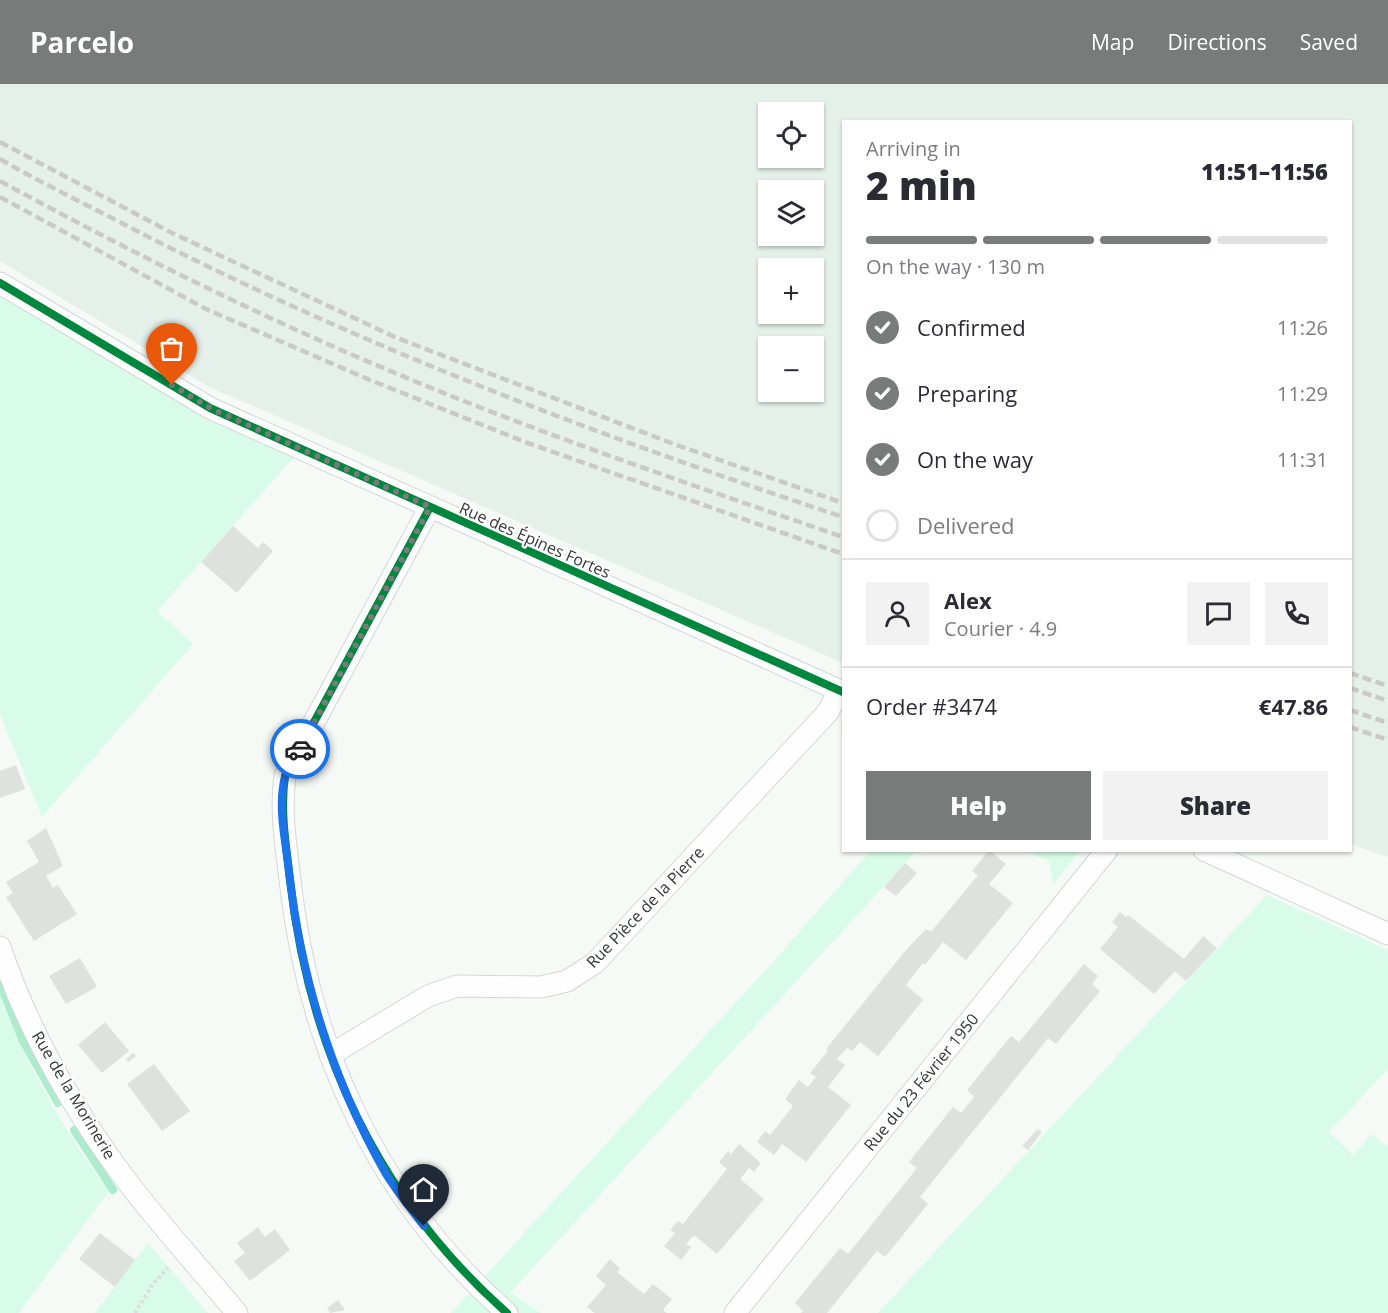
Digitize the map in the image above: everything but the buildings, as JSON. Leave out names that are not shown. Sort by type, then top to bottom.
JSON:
[{"type":"street","name":"Rue des Épines Fortes","points":[[0,283],[210,408],[841,691]]},
{"type":"street","points":[[430,507],[285,776],[281,804],[293,904],[310,993],[330,1055],[359,1121],[387,1176],[436,1242],[507,1313]]},
{"type":"street","name":"Rue Pièce de la Pierre","points":[[330,1055],[428,996],[457,986],[541,987],[567,981],[595,963],[828,712],[841,691]]},
{"type":"street","name":"Rue du 23 Février 1950","points":[[735,1313],[1105,852]]},
{"type":"street","points":[[1208,852],[1388,934]]},
{"type":"street","name":"Rue de la Morinerie","points":[[0,947],[31,1023],[93,1134],[124,1177],[237,1313]]},
{"type":"path","points":[[135,1313],[153,1284],[185,1250]]},
{"type":"shaded area","points":[[0,84],[1388,84],[1388,857],[1352,845],[1352,120],[842,120],[842,663],[209,387],[0,261]]},
{"type":"green space","points":[[0,292],[196,412],[294,457],[157,611],[193,644],[42,817],[0,714]]},
{"type":"green space","points":[[869,852],[915,852],[510,1293],[541,1313],[451,1313],[773,962]]},
{"type":"green space","points":[[1027,852],[1079,852],[1053,884],[1049,861]]},
{"type":"green space","points":[[1267,895],[1388,950],[1388,1069],[1329,1132],[1353,1155],[1372,1134],[1388,1147],[1388,1313],[878,1313]]},
{"type":"green space","points":[[0,995],[34,1072],[77,1145],[109,1191],[19,1313],[0,1313]]},
{"type":"green space","points":[[148,1243],[208,1313],[95,1313]]},
{"type":"waterway","points":[[0,984],[23,1041],[58,1103]]},
{"type":"waterway","points":[[74,1130],[113,1190]]},
{"type":"railway","points":[[0,142],[172,233],[397,338],[671,443],[842,503]]},
{"type":"railway","points":[[0,159],[198,262],[379,344],[562,418],[842,517]]},
{"type":"railway","points":[[0,181],[206,288],[419,383],[577,444],[842,537]]},
{"type":"railway","points":[[0,197],[206,309],[370,380],[525,442],[842,554]]},
{"type":"railway","points":[[1352,674],[1388,686]]},
{"type":"railway","points":[[1352,689],[1388,701]]},
{"type":"railway","points":[[1352,711],[1388,723]]},
{"type":"railway","points":[[1352,728],[1388,740]]},
{"type":"cycle path","points":[[0,283],[210,408],[842,692]]},
{"type":"cycle path","points":[[430,507],[285,776],[283,802],[285,841],[299,943],[314,1003],[333,1062],[357,1117],[387,1171],[421,1221],[461,1269],[507,1313]]},
{"type":"way so far","points":[[172,385],[210,408],[430,507],[300,749]]},
{"type":"route","points":[[300,749],[285,776],[281,804],[293,904],[310,993],[330,1055],[359,1121],[387,1176],[424,1226]]}]
